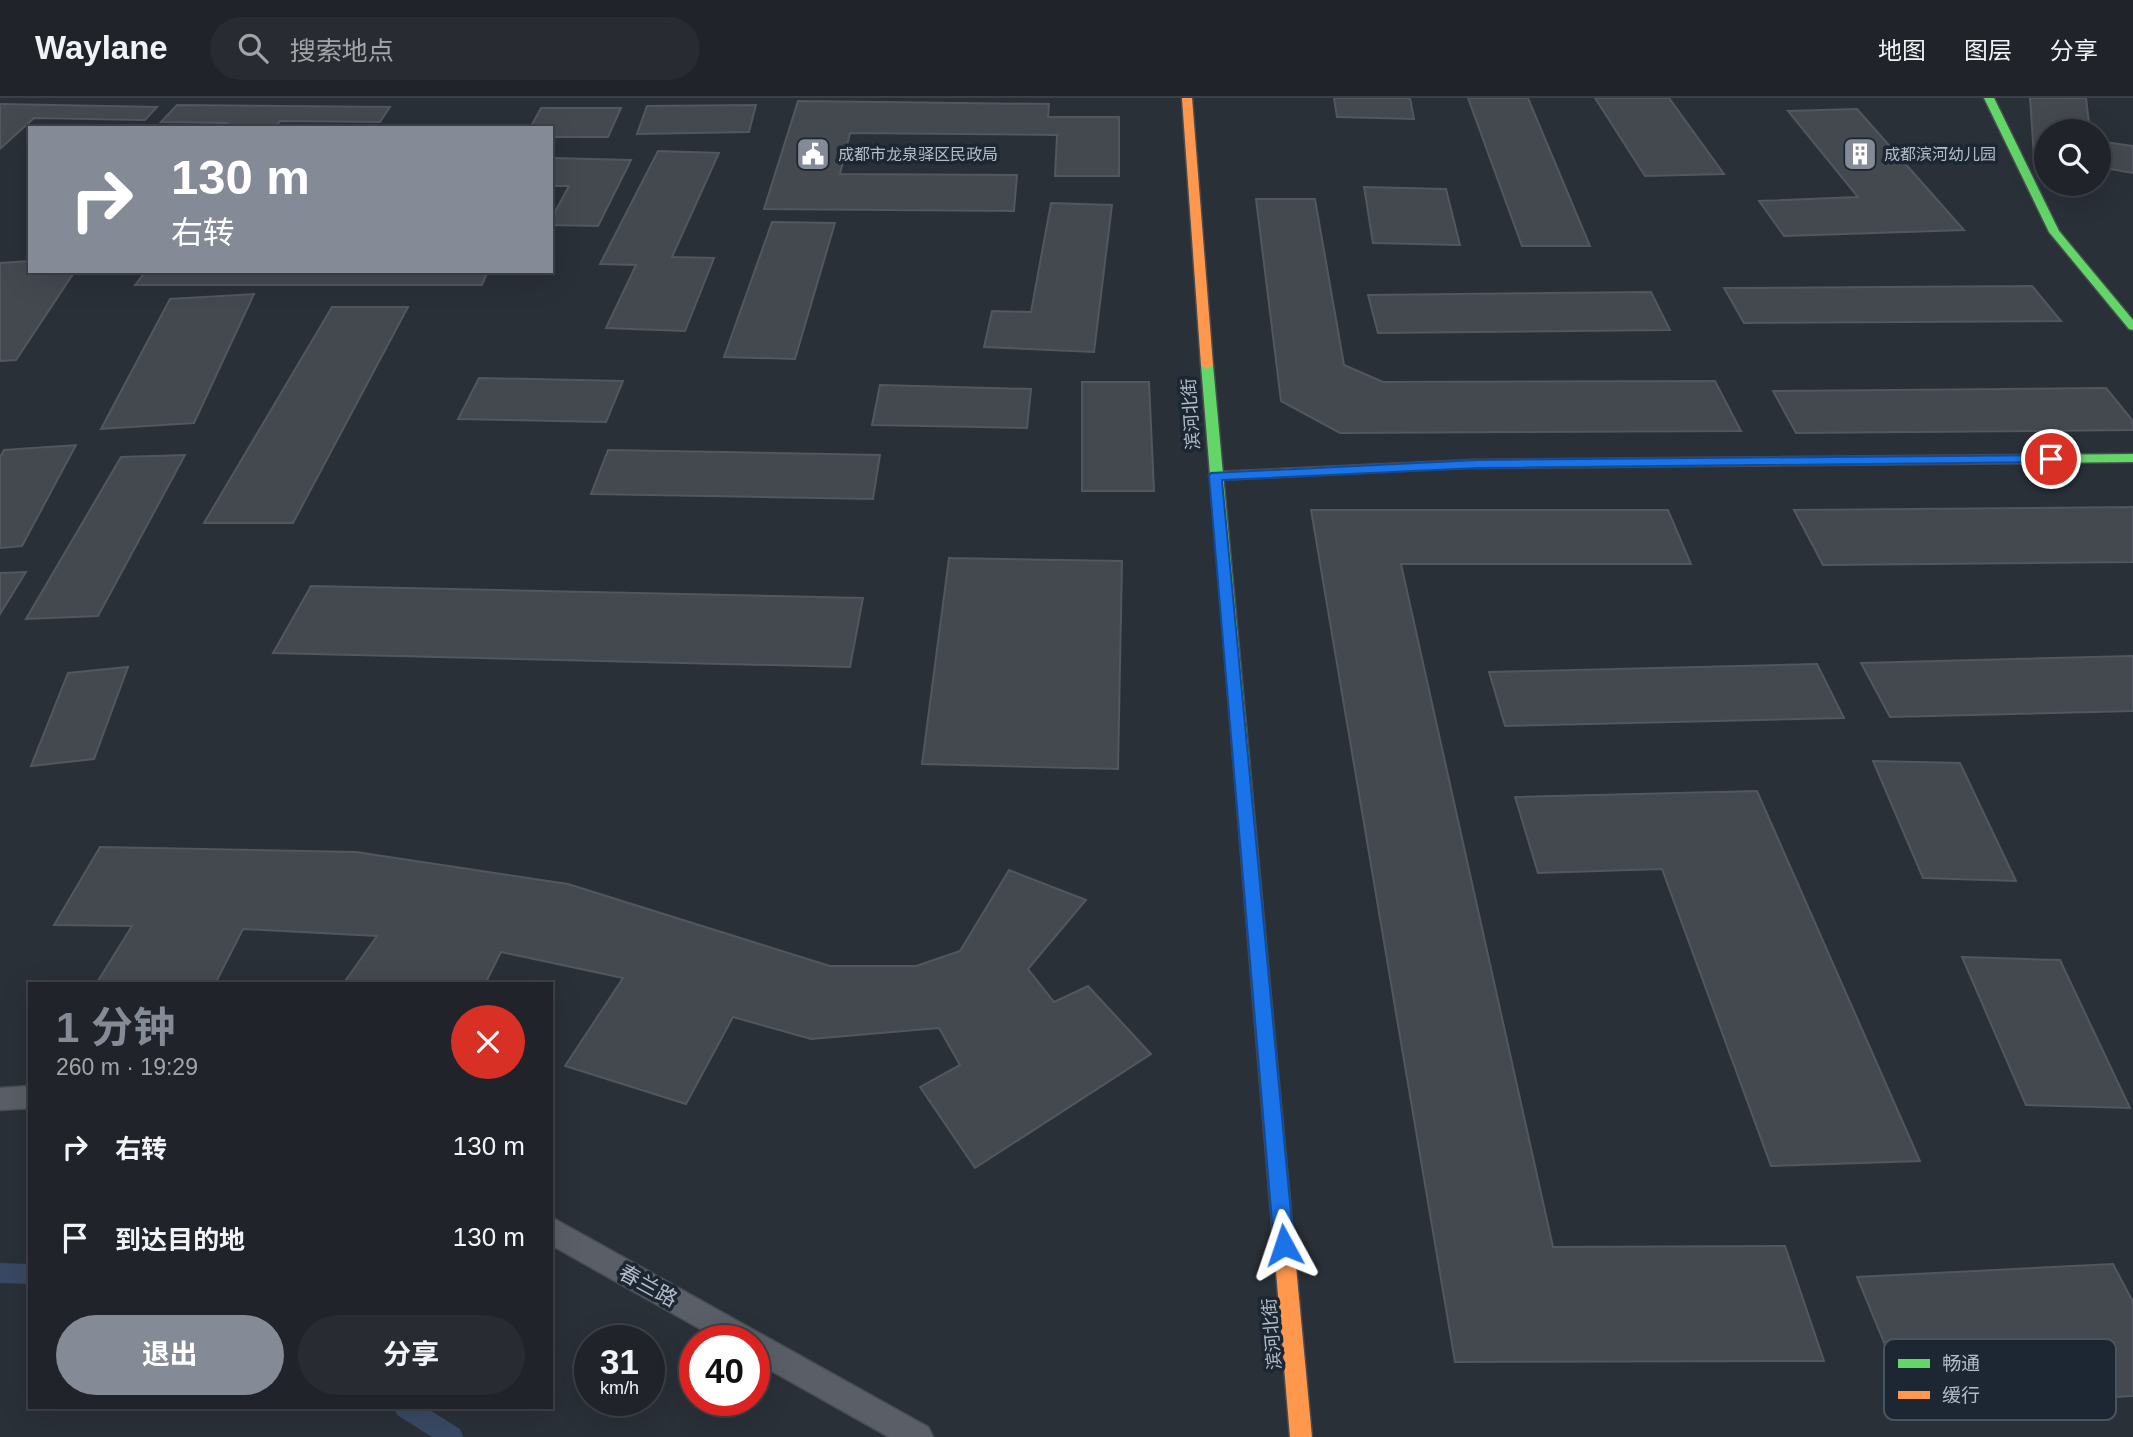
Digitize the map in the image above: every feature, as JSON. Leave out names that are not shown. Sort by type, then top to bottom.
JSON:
[{"type":"street","name":"滨河北街","points":[[1187,98],[1216,476],[1301,1437]]},
{"type":"street","points":[[1989,98],[2054,232],[2133,327]]},
{"type":"street","points":[[1216,476],[1478,464],[2133,458]]},
{"type":"lane","points":[[0,1099],[28,1097]]},
{"type":"lane","name":"春兰路","points":[[553,1231],[719,1325]]},
{"type":"lane","points":[[770,1354],[918,1437]]},
{"type":"building","points":[[1334,98],[1410,98],[1414,119],[1337,117]]},
{"type":"building","points":[[1468,98],[1528,98],[1590,246],[1522,246]]},
{"type":"building","points":[[1595,98],[1669,98],[1724,174],[1645,176]]},
{"type":"building","points":[[2030,98],[2086,98],[2089,119],[2034,119],[2034,157]]},
{"type":"building","name":"成都市龙泉驿区民政局","points":[[798,101],[1049,104],[1048,117],[1119,117],[1119,176],[1055,176],[1057,135],[850,133],[840,174],[1017,175],[1014,211],[764,209]]},
{"type":"building","points":[[0,104],[157,107],[145,120],[34,118],[0,149]]},
{"type":"building","points":[[177,105],[390,107],[380,122],[280,121],[276,126],[225,126],[227,123],[161,122]]},
{"type":"building","points":[[756,105],[749,132],[637,134],[647,106]]},
{"type":"building","points":[[541,108],[621,108],[608,137],[553,137],[553,126],[531,126]]},
{"type":"building","name":"成都滨河幼儿园","points":[[1857,109],[1964,230],[1784,236],[1759,201],[1858,197],[1788,111]]},
{"type":"building","points":[[2111,143],[2133,146],[2133,173],[2111,169]]},
{"type":"building","points":[[658,151],[719,153],[672,257],[714,258],[685,331],[606,328],[636,265],[600,264]]},
{"type":"building","points":[[553,158],[631,160],[598,226],[553,225],[553,215],[569,186],[553,186]]},
{"type":"building","points":[[1364,187],[1446,189],[1460,245],[1373,243]]},
{"type":"building","points":[[1256,199],[1315,199],[1344,365],[1383,382],[1715,381],[1741,431],[1340,433],[1281,401]]},
{"type":"building","points":[[1051,203],[1112,205],[1094,352],[984,347],[992,311],[1031,312]]},
{"type":"building","points":[[772,222],[835,223],[795,359],[724,357]]},
{"type":"building","points":[[28,261],[28,273],[74,273],[16,360],[0,361],[0,263]]},
{"type":"building","points":[[144,273],[487,273],[482,285],[135,285]]},
{"type":"building","points":[[2032,286],[2061,321],[1744,323],[1724,288]]},
{"type":"building","points":[[1651,292],[1670,330],[1378,333],[1368,295]]},
{"type":"building","points":[[254,294],[194,423],[101,429],[170,299]]},
{"type":"building","points":[[332,307],[408,307],[293,523],[204,523]]},
{"type":"building","points":[[479,378],[623,381],[606,422],[458,419]]},
{"type":"building","points":[[1082,382],[1149,382],[1154,491],[1082,491]]},
{"type":"building","points":[[880,385],[1031,389],[1027,428],[872,425]]},
{"type":"building","points":[[2106,388],[2133,421],[2133,430],[1796,433],[1773,391]]},
{"type":"building","points":[[76,445],[22,546],[0,548],[0,457],[4,450]]},
{"type":"building","points":[[608,450],[880,455],[873,499],[591,494]]},
{"type":"building","points":[[185,455],[98,616],[26,619],[121,457]]},
{"type":"building","points":[[2133,507],[2133,562],[1823,565],[1794,510]]},
{"type":"building","points":[[1311,510],[1668,510],[1691,564],[1401,564],[1553,1247],[1785,1246],[1824,1361],[1455,1362]]},
{"type":"building","points":[[949,558],[1122,561],[1118,769],[922,764]]},
{"type":"building","points":[[26,572],[0,614],[0,573]]},
{"type":"building","points":[[311,586],[863,598],[850,667],[273,653]]},
{"type":"building","points":[[2133,656],[2133,711],[1890,717],[1861,663]]},
{"type":"building","points":[[1817,664],[1844,718],[1505,726],[1489,672]]},
{"type":"building","points":[[128,667],[94,759],[31,766],[68,673]]},
{"type":"building","points":[[1873,761],[1960,763],[2016,881],[1923,878]]},
{"type":"building","points":[[1757,791],[1920,1161],[1771,1166],[1662,869],[1538,873],[1515,797]]},
{"type":"building","points":[[100,847],[356,852],[568,884],[830,966],[916,966],[960,951],[1009,870],[1086,900],[1028,969],[1054,1002],[1088,986],[1151,1054],[975,1168],[920,1087],[960,1065],[939,1028],[811,1039],[733,1017],[686,1104],[565,1066],[623,978],[501,952],[486,982],[344,982],[377,936],[243,929],[216,982],[97,982],[132,926],[54,925]]},
{"type":"building","points":[[1962,957],[2060,960],[2130,1108],[2026,1105]]},
{"type":"building","points":[[2113,1264],[2133,1302],[2133,1396],[2116,1397],[2116,1339],[1884,1339],[1884,1342],[1857,1277]]},
{"type":"waterway","points":[[0,1273],[28,1274]]},
{"type":"waterway","points":[[408,1409],[452,1437]]},
{"type":"traffic: fast","points":[[1989,98],[2054,232],[2133,327]]},
{"type":"traffic: fast","points":[[1207,365],[1262,999]]},
{"type":"traffic: fast","points":[[1474,464],[2133,458]]},
{"type":"traffic: slow","points":[[1187,98],[1207,365]]},
{"type":"traffic: slow","points":[[1216,476],[1474,464]]},
{"type":"traffic: slow","points":[[1262,999],[1301,1437]]},
{"type":"place","name":"成都市龙泉驿区民政局","points":[[813,154]]},
{"type":"place","name":"成都滨河幼儿园","points":[[1860,154]]},
{"type":"route","points":[[1284,1245],[1216,476],[1478,464],[2051,459]]}]
